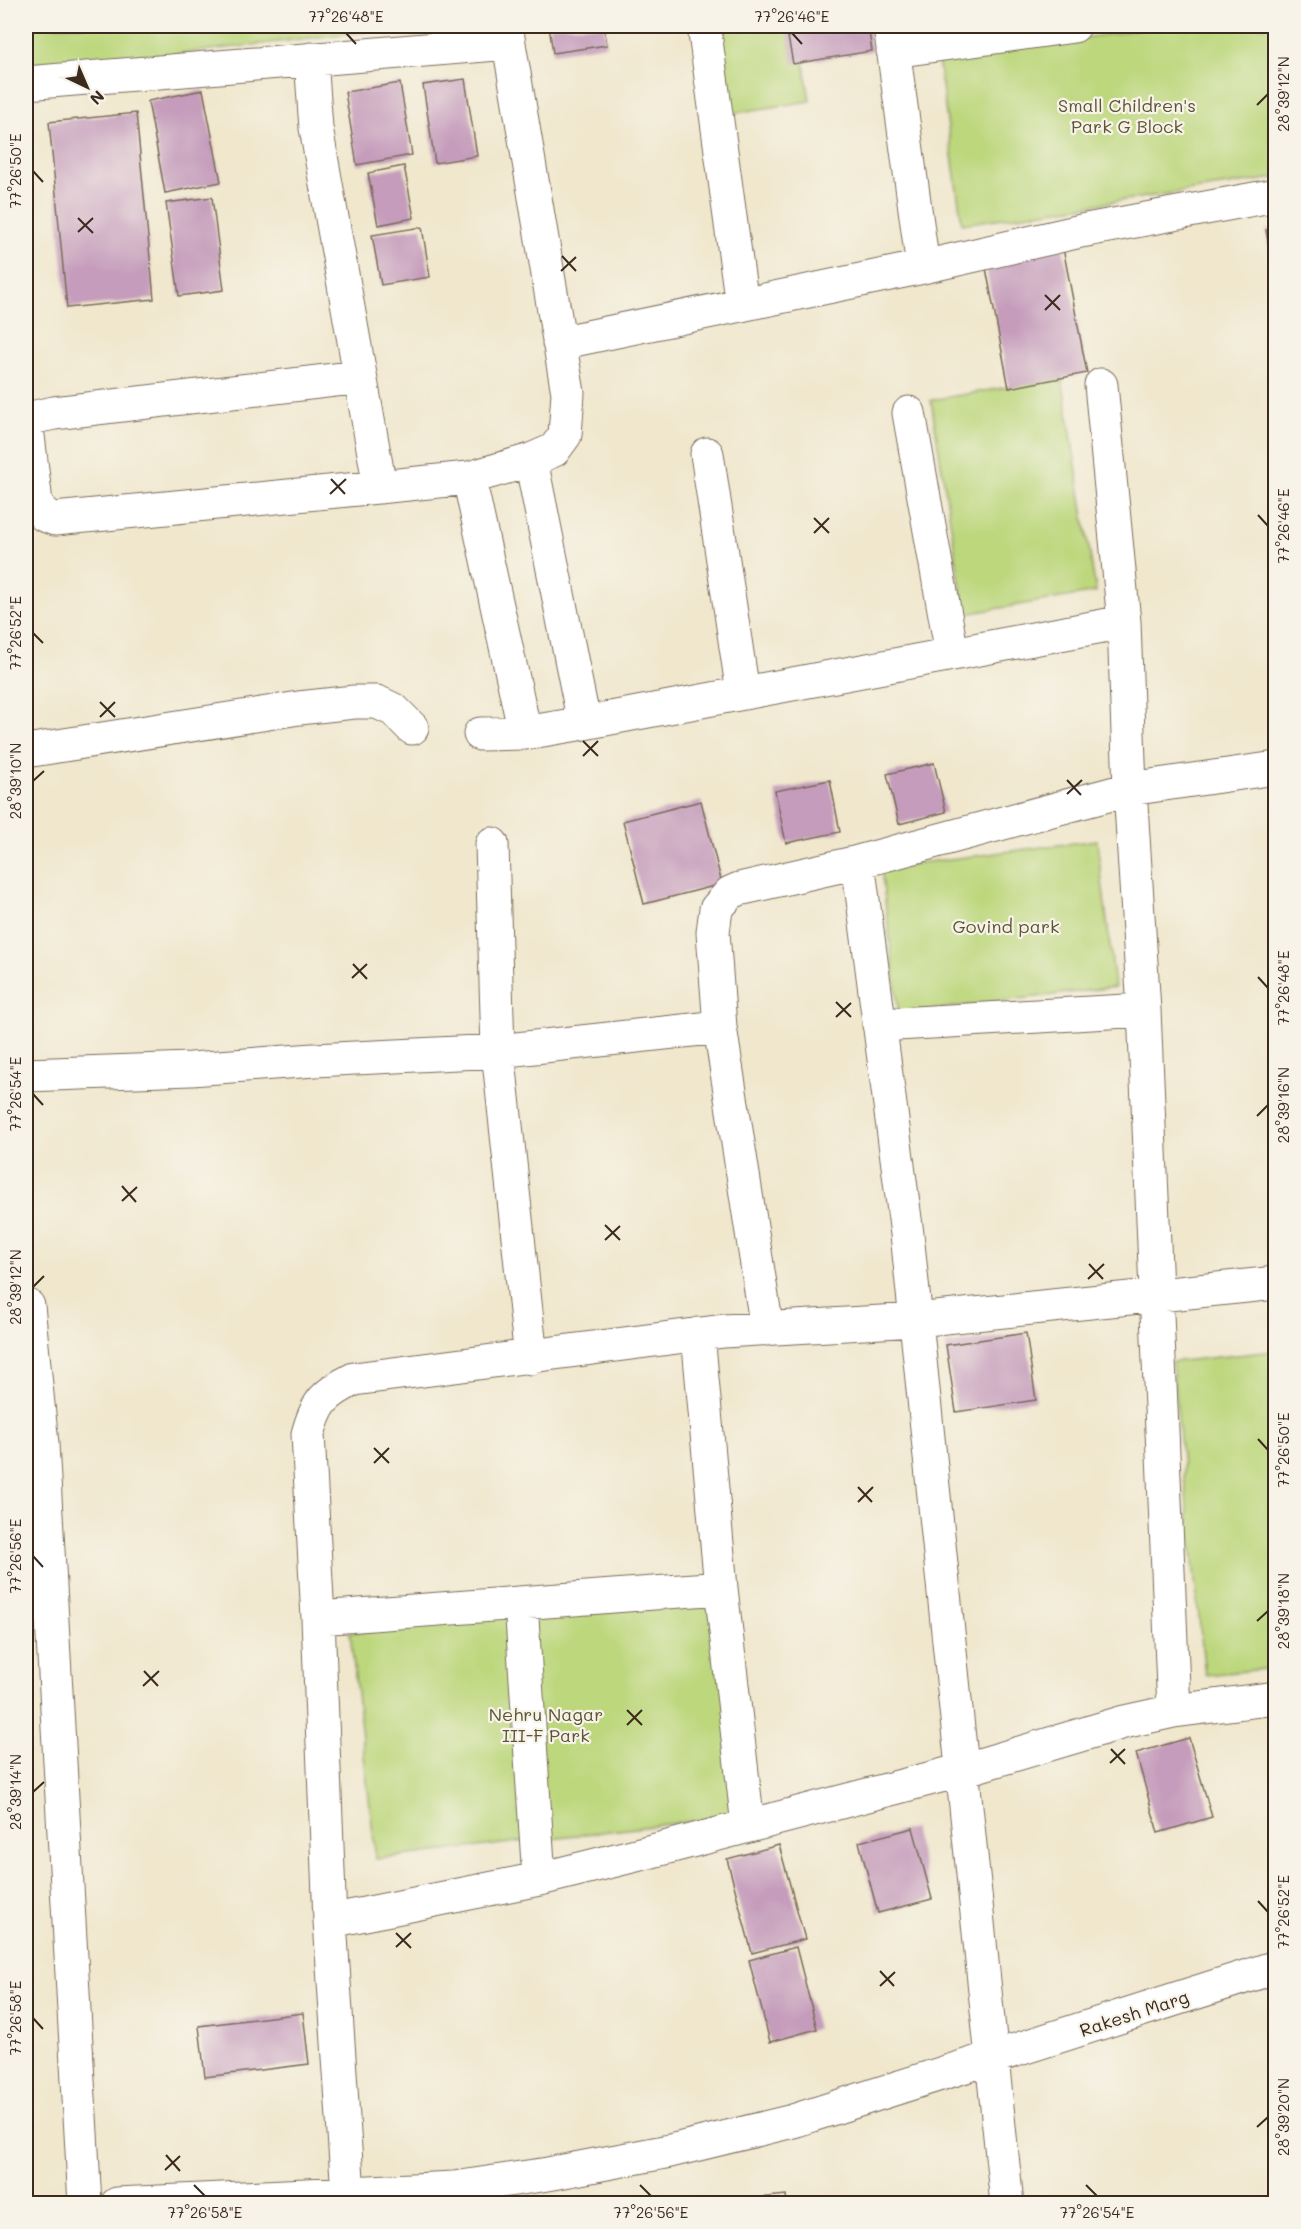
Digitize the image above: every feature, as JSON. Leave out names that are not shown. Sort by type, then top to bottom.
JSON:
[{"type":"street","points":[[704,26],[742,305]]},
{"type":"street","points":[[923,267],[891,38],[1074,26]]},
{"type":"street","points":[[26,83],[311,59],[507,34],[568,393],[565,435],[554,450],[531,460],[469,478],[380,488],[55,519],[44,515],[36,503],[26,417],[360,377]]},
{"type":"street","points":[[311,59],[316,128],[380,488]]},
{"type":"street","points":[[559,343],[923,267],[1081,231],[1275,195]]},
{"type":"street","points":[[1101,385],[1124,622],[1130,789],[1144,1010],[1174,1711]]},
{"type":"street","points":[[909,413],[952,654]]},
{"type":"street","points":[[706,454],[743,693]]},
{"type":"street","points":[[531,460],[584,723]]},
{"type":"street","points":[[469,478],[525,733]]},
{"type":"street","points":[[480,734],[525,733],[584,723],[1124,622]]},
{"type":"street","points":[[26,752],[299,708],[354,702],[377,702],[386,706],[394,710],[412,728]]},
{"type":"street","points":[[767,1329],[720,1027],[713,932],[716,909],[722,901],[730,893],[739,889],[858,862],[1130,789],[1275,768]]},
{"type":"street","points":[[492,844],[498,1051],[531,1358]]},
{"type":"street","points":[[858,862],[907,1234],[993,2058],[1006,2204]]},
{"type":"street","points":[[879,1025],[1144,1010]]},
{"type":"street","points":[[26,1075],[191,1069],[498,1051],[720,1027]]},
{"type":"street","points":[[348,2194],[330,1921],[308,1434],[314,1413],[331,1391],[354,1379],[698,1335],[916,1320],[1275,1283]]},
{"type":"street","points":[[28,1306],[42,1444],[85,2204]]},
{"type":"street","points":[[698,1335],[721,1588],[748,1826]]},
{"type":"street","points":[[318,1618],[721,1588]]},
{"type":"street","points":[[521,1603],[539,1879]]},
{"type":"street","points":[[330,1921],[539,1879],[963,1770],[1124,1722],[1174,1711],[1275,1698]]},
{"type":"street","name":"Rakesh Marg","points":[[117,2204],[454,2188],[548,2174],[670,2151],[793,2121],[1275,1967]]},
{"type":"green space","points":[[26,26],[410,26],[26,72]]},
{"type":"green space","points":[[714,26],[798,26],[810,101],[728,114]]},
{"type":"green space","name":"Small Children's Park G Block","points":[[1166,26],[1275,26],[1275,178],[962,224],[938,59]]},
{"type":"green space","points":[[1062,378],[1096,592],[965,614],[931,400]]},
{"type":"green space","name":"Govind park","points":[[1097,840],[1115,987],[899,1014],[881,868]]},
{"type":"green space","points":[[1275,1351],[1275,1668],[1205,1675],[1172,1362]]},
{"type":"green space","name":"Nehru Nagar III-F Park","points":[[717,1589],[743,1815],[376,1859],[350,1633]]},
{"type":"building","points":[[549,26],[604,26],[607,45],[553,53]]},
{"type":"building","points":[[786,26],[868,26],[872,51],[793,64]]},
{"type":"building","points":[[465,79],[477,156],[435,163],[423,85]]},
{"type":"building","points":[[400,83],[412,155],[357,165],[345,92]]},
{"type":"building","points":[[203,90],[221,182],[165,193],[148,101]]},
{"type":"building","points":[[136,113],[154,299],[67,308],[49,122]]},
{"type":"building","points":[[404,166],[414,218],[378,225],[368,173]]},
{"type":"building","points":[[212,197],[224,290],[179,296],[166,203]]},
{"type":"building","points":[[422,227],[430,277],[381,285],[372,235]]},
{"type":"building","points":[[1276,228],[1276,276],[1274,276],[1266,230]]},
{"type":"building","points":[[1063,248],[1087,373],[1009,388],[985,263]]},
{"type":"building","points":[[934,763],[946,812],[899,824],[887,774]]},
{"type":"building","points":[[830,780],[840,832],[786,843],[775,791]]},
{"type":"building","points":[[701,801],[722,884],[644,904],[623,821]]},
{"type":"building","points":[[1026,1333],[1036,1400],[956,1412],[946,1345]]},
{"type":"building","points":[[1189,1738],[1212,1817],[1158,1833],[1136,1753]]},
{"type":"building","points":[[913,1828],[932,1899],[878,1913],[859,1842]]},
{"type":"building","points":[[779,1845],[805,1939],[752,1953],[727,1859]]},
{"type":"building","points":[[796,1947],[817,2029],[770,2042],[749,1960]]},
{"type":"building","points":[[303,2013],[309,2064],[205,2077],[199,2026]]},
{"type":"building","points":[[786,2195],[787,2204],[717,2204],[717,2202]]}]
